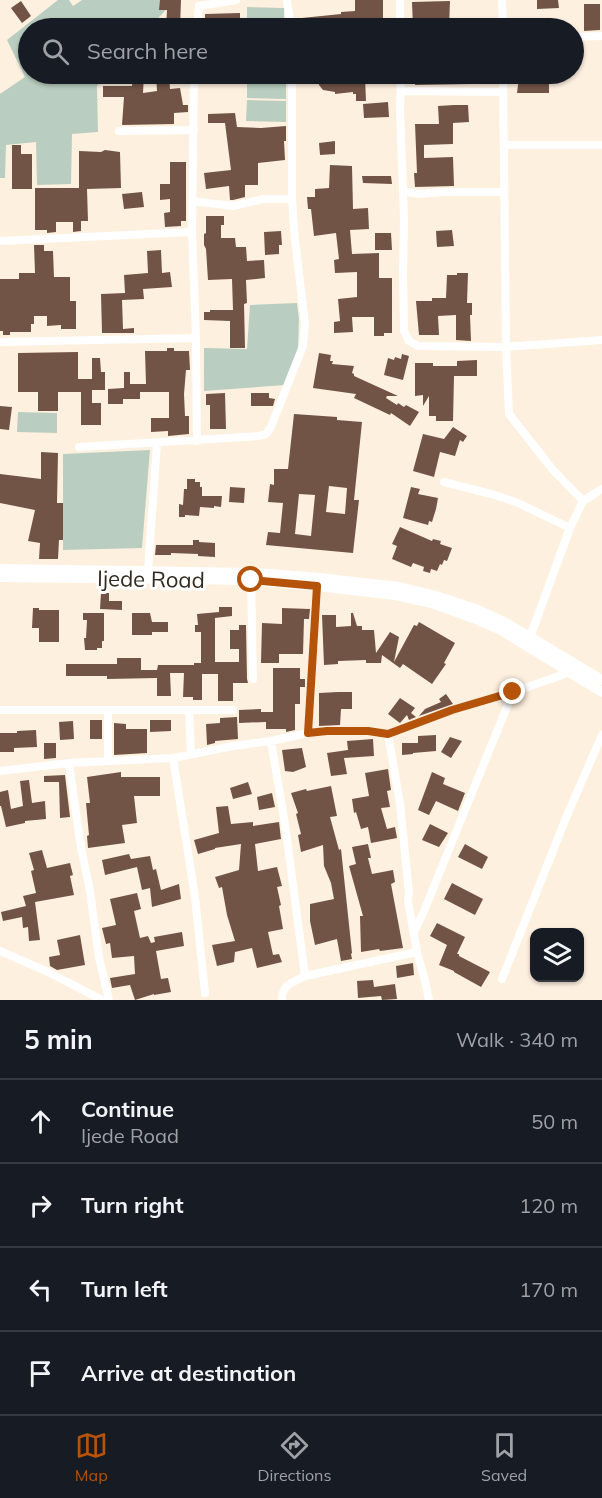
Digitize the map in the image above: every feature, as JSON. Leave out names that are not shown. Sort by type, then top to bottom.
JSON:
[{"type":"main road","name":"Ijede Road","points":[[0,569],[148,571],[396,595],[432,603],[501,630],[602,692]]},
{"type":"main road","name":"Ijede Road","points":[[0,577],[195,576],[255,573],[399,587],[478,610],[506,623],[602,680]]},
{"type":"street","points":[[197,18],[196,3],[236,0]]},
{"type":"street","points":[[287,0],[290,18]]},
{"type":"street","points":[[400,0],[400,18]]},
{"type":"street","points":[[502,0],[503,18]]},
{"type":"street","points":[[584,37],[602,36]]},
{"type":"street","points":[[194,84],[192,232],[197,441]]},
{"type":"street","points":[[79,447],[259,436],[266,434],[270,429],[303,346],[305,324],[292,199],[292,84]]},
{"type":"street","points":[[401,84],[404,331],[409,341],[418,346],[506,347],[602,340]]},
{"type":"street","points":[[503,84],[509,414],[554,470],[583,501]]},
{"type":"street","points":[[401,91],[503,92]]},
{"type":"street","points":[[119,131],[194,130]]},
{"type":"street","points":[[504,145],[602,145]]},
{"type":"street","points":[[403,191],[419,194],[504,192]]},
{"type":"street","points":[[192,201],[233,206],[263,199],[292,199]]},
{"type":"street","points":[[0,241],[192,232]]},
{"type":"street","points":[[0,342],[196,338]]},
{"type":"street","points":[[148,571],[157,443]]},
{"type":"street","points":[[444,482],[518,503],[570,528]]},
{"type":"street","points":[[530,637],[570,528],[583,501],[602,489]]},
{"type":"street","points":[[251,580],[253,679]]},
{"type":"street","points":[[308,733],[317,586]]},
{"type":"street","points":[[0,771],[69,763],[173,758],[327,731],[368,731],[388,734],[452,710],[571,672]]},
{"type":"street","points":[[414,933],[513,692]]},
{"type":"street","points":[[0,710],[233,710]]},
{"type":"street","points":[[108,710],[108,761]]},
{"type":"street","points":[[189,710],[190,754]]},
{"type":"street","points":[[388,734],[400,804],[408,901],[429,1000]]},
{"type":"street","points":[[502,979],[568,813],[602,735]]},
{"type":"street","points":[[271,741],[285,824],[305,976]]},
{"type":"street","points":[[173,758],[195,897],[205,993]]},
{"type":"street","points":[[69,763],[99,958],[109,1000]]},
{"type":"street","points":[[0,951],[48,972],[86,997],[102,1000]]},
{"type":"street","points":[[282,1000],[281,993],[287,985],[305,976],[417,952]]},
{"type":"green space","points":[[58,0],[69,0],[73,6],[82,0],[175,0],[158,18],[35,18]]},
{"type":"green space","points":[[247,7],[284,8],[284,18],[247,18]]},
{"type":"green space","points":[[18,31],[18,63],[7,40]]},
{"type":"green space","points":[[18,82],[18,84],[99,84],[98,132],[72,134],[71,184],[37,185],[36,142],[6,145],[5,178],[0,178],[0,94]]},
{"type":"green space","points":[[247,84],[286,84],[286,99],[247,98]]},
{"type":"green space","points":[[247,100],[286,101],[286,122],[246,121]]},
{"type":"green space","points":[[297,303],[298,351],[285,385],[204,391],[204,348],[247,349],[250,305]]},
{"type":"green space","points":[[18,412],[57,413],[57,433],[17,432]]},
{"type":"green space","points":[[150,450],[142,548],[63,550],[63,454]]},
{"type":"building","points":[[160,0],[181,0],[180,18],[167,18],[167,10],[159,10]]},
{"type":"building","points":[[355,0],[383,0],[383,18],[302,18],[341,14],[341,12],[355,11]]},
{"type":"building","points":[[537,0],[558,0],[559,8],[537,9]]},
{"type":"building","points":[[21,1],[31,16],[18,18],[11,8]]},
{"type":"building","points":[[450,1],[449,18],[413,18],[412,2]]},
{"type":"building","points":[[584,4],[600,4],[600,30],[584,31]]},
{"type":"building","points":[[240,13],[240,18],[205,18],[205,14]]},
{"type":"building","points":[[132,84],[143,84],[143,93],[157,91],[157,84],[170,84],[170,89],[180,88],[183,105],[188,105],[188,112],[174,113],[174,124],[122,125],[124,97],[103,97],[103,86],[132,86]]},
{"type":"building","points":[[365,84],[366,101],[356,101],[356,94],[353,92],[335,94],[335,92],[323,90],[319,85]]},
{"type":"building","points":[[415,84],[469,84],[415,85]]},
{"type":"building","points":[[518,84],[549,84],[549,93],[517,93]]},
{"type":"building","points":[[388,102],[389,117],[364,118],[363,104]]},
{"type":"building","points":[[468,105],[469,122],[453,123],[453,144],[424,145],[424,158],[453,157],[454,186],[415,187],[414,173],[417,173],[415,124],[439,124],[438,106]]},
{"type":"building","points":[[235,113],[237,127],[286,126],[285,160],[258,163],[258,185],[245,185],[245,197],[230,200],[229,186],[206,189],[204,173],[231,170],[225,123],[208,123],[208,114]]},
{"type":"building","points":[[335,141],[335,154],[320,155],[319,143]]},
{"type":"building","points":[[12,145],[21,145],[21,154],[32,154],[32,189],[12,189]]},
{"type":"building","points":[[105,150],[120,152],[121,188],[87,189],[88,221],[81,221],[81,231],[73,232],[73,222],[56,222],[56,232],[47,233],[47,230],[35,230],[35,188],[79,188],[79,151],[101,152]]},
{"type":"building","points":[[170,162],[186,162],[186,221],[181,221],[181,226],[165,227],[164,213],[170,212],[170,199],[160,200],[160,184],[170,184]]},
{"type":"building","points":[[330,165],[352,166],[353,209],[368,208],[369,229],[350,230],[352,254],[379,253],[379,278],[392,278],[392,333],[384,333],[384,336],[374,336],[374,317],[352,317],[353,332],[334,333],[334,322],[340,321],[338,299],[357,297],[357,272],[335,273],[334,260],[339,259],[336,233],[314,236],[311,209],[308,209],[307,197],[315,197],[315,189],[329,188]]},
{"type":"building","points":[[362,176],[391,176],[392,184],[363,183]]},
{"type":"building","points":[[142,192],[144,207],[124,209],[122,194]]},
{"type":"building","points":[[206,216],[224,216],[221,238],[235,238],[236,247],[246,247],[247,261],[264,260],[265,278],[246,280],[245,348],[230,348],[230,321],[204,320],[204,312],[233,310],[232,279],[208,280],[204,245]]},
{"type":"building","points":[[452,230],[454,246],[437,247],[436,231]]},
{"type":"building","points":[[281,231],[282,245],[279,245],[279,254],[265,255],[264,232]]},
{"type":"building","points":[[375,233],[391,233],[392,250],[375,250]]},
{"type":"building","points":[[34,245],[44,245],[44,251],[53,251],[54,277],[70,277],[70,301],[76,301],[76,329],[61,329],[61,325],[47,326],[47,316],[34,316],[31,332],[10,332],[10,335],[3,335],[3,331],[0,331],[0,279],[19,279],[19,273],[35,273]]},
{"type":"building","points":[[161,250],[162,273],[170,272],[172,287],[143,289],[144,299],[122,300],[123,329],[134,328],[134,333],[102,333],[101,294],[125,293],[124,275],[148,273],[147,251]]},
{"type":"building","points":[[457,273],[468,273],[467,303],[472,303],[471,341],[456,340],[456,315],[438,316],[439,335],[419,335],[416,301],[446,298],[447,275],[457,275]]},
{"type":"building","points":[[167,348],[174,348],[174,351],[189,351],[190,370],[186,370],[184,394],[185,416],[189,416],[189,434],[168,436],[168,431],[151,432],[151,418],[169,418],[169,392],[140,392],[140,399],[123,399],[123,404],[108,404],[108,389],[124,388],[124,372],[130,372],[130,384],[146,384],[145,351],[167,351]]},
{"type":"building","points":[[78,352],[78,379],[92,379],[92,358],[100,358],[101,372],[105,372],[105,390],[92,390],[92,403],[101,403],[101,425],[81,425],[81,392],[58,392],[58,411],[38,411],[38,392],[18,392],[18,353]]},
{"type":"building","points":[[319,353],[331,355],[332,364],[354,366],[352,373],[354,376],[398,396],[387,396],[386,398],[397,405],[398,403],[404,407],[406,405],[419,412],[410,426],[391,413],[390,415],[354,398],[356,394],[313,388]]},
{"type":"building","points":[[402,354],[409,356],[403,380],[384,375],[388,358],[401,359]]},
{"type":"building","points":[[477,360],[477,376],[454,376],[453,421],[436,421],[436,416],[429,416],[429,396],[423,406],[423,395],[415,396],[415,363],[457,366],[457,361]]},
{"type":"building","points":[[225,393],[226,429],[210,429],[210,405],[206,405],[206,394]]},
{"type":"building","points":[[251,393],[269,393],[269,398],[275,399],[273,406],[251,406]]},
{"type":"building","points":[[0,406],[12,407],[9,430],[0,429]]},
{"type":"building","points":[[294,414],[337,417],[337,420],[362,422],[354,500],[359,500],[353,553],[266,545],[268,532],[280,533],[283,503],[268,502],[270,484],[274,485],[274,469],[288,469]],"holes":[[[329,486],[347,488],[345,514],[326,512]],[[299,494],[315,495],[311,536],[295,534]]]},
{"type":"building","points":[[453,427],[467,436],[463,442],[460,440],[455,456],[440,452],[434,477],[413,471],[423,434],[444,439]]},
{"type":"building","points":[[41,452],[58,453],[57,503],[63,503],[63,540],[59,540],[58,559],[39,559],[40,543],[28,541],[35,510],[0,503],[0,474],[41,479]]},
{"type":"building","points":[[187,479],[200,482],[202,496],[222,496],[221,507],[200,507],[199,516],[179,517],[179,504],[183,505]]},
{"type":"building","points":[[230,487],[245,488],[244,503],[229,502]]},
{"type":"building","points":[[411,487],[420,489],[418,494],[438,498],[432,522],[429,521],[428,525],[403,518]]},
{"type":"building","points":[[400,527],[432,541],[433,539],[441,541],[440,544],[452,548],[447,561],[444,560],[442,565],[440,564],[437,571],[431,569],[430,573],[423,571],[424,567],[413,563],[411,567],[392,559],[397,546],[392,544]]},
{"type":"building","points":[[193,540],[215,543],[215,557],[171,553],[171,555],[155,555],[156,545],[193,545]]},
{"type":"building","points":[[101,593],[109,593],[109,601],[122,601],[122,610],[100,609]]},
{"type":"building","points":[[219,607],[232,607],[232,616],[215,618],[215,662],[239,662],[239,649],[230,649],[230,630],[239,630],[239,625],[246,625],[248,683],[233,683],[233,701],[218,701],[218,674],[202,674],[202,700],[183,697],[184,673],[170,673],[171,696],[157,696],[157,678],[107,679],[107,676],[66,676],[66,664],[117,664],[117,658],[141,658],[141,670],[157,670],[158,665],[201,663],[201,632],[195,632],[195,625],[198,625],[197,614],[219,612]]},
{"type":"building","points":[[33,608],[59,610],[59,642],[39,642],[39,628],[32,628]]},
{"type":"building","points":[[282,608],[310,609],[309,619],[304,619],[303,654],[279,654],[279,663],[261,663],[262,623],[282,624]]},
{"type":"building","points":[[83,613],[104,613],[102,648],[85,650],[87,620],[83,620]]},
{"type":"building","points":[[132,613],[150,613],[152,622],[168,622],[168,632],[132,635]]},
{"type":"building","points":[[351,613],[353,613],[357,626],[362,626],[362,630],[374,630],[376,653],[390,632],[399,637],[394,662],[414,625],[417,626],[419,622],[455,643],[444,663],[446,664],[432,684],[403,664],[400,668],[382,655],[381,663],[366,663],[366,660],[338,661],[338,664],[324,665],[322,615],[336,615],[336,627],[351,626]]},
{"type":"building","points":[[273,668],[300,668],[300,679],[305,679],[305,687],[300,687],[300,704],[295,704],[295,730],[286,732],[286,729],[266,729],[266,722],[239,723],[239,710],[261,709],[261,712],[273,712]]},
{"type":"building","points":[[352,692],[352,709],[341,709],[340,725],[319,726],[319,693]]},
{"type":"building","points":[[446,694],[453,704],[419,716],[425,709],[441,702],[439,699]]},
{"type":"building","points":[[400,698],[415,708],[411,713],[416,717],[409,720],[407,715],[400,723],[388,714]]},
{"type":"building","points":[[237,717],[238,739],[215,741],[207,745],[206,724],[220,723],[220,718]]},
{"type":"building","points":[[90,720],[102,720],[102,739],[90,739]]},
{"type":"building","points":[[150,720],[171,720],[171,731],[150,732]]},
{"type":"building","points":[[73,721],[74,739],[60,740],[59,722]]},
{"type":"building","points":[[114,723],[126,724],[126,729],[147,729],[147,753],[114,755]]},
{"type":"building","points":[[36,730],[37,747],[14,748],[14,752],[0,752],[0,733]]},
{"type":"building","points":[[436,735],[436,751],[402,755],[402,743],[418,743],[418,736]]},
{"type":"building","points":[[450,737],[462,741],[451,758],[441,752]]},
{"type":"building","points":[[373,739],[374,756],[344,758],[347,774],[331,776],[327,753],[348,750],[347,741]]},
{"type":"building","points":[[44,743],[56,743],[56,758],[44,759]]},
{"type":"building","points":[[302,748],[306,767],[293,772],[285,771],[282,750]]},
{"type":"building","points":[[388,769],[391,790],[387,791],[390,807],[381,808],[387,829],[395,827],[397,838],[371,843],[368,827],[361,829],[356,812],[354,813],[352,799],[369,796],[365,773]]},
{"type":"building","points":[[121,772],[121,777],[160,777],[160,796],[134,796],[137,823],[122,825],[125,843],[88,848],[86,803],[90,803],[87,777]]},
{"type":"building","points":[[432,772],[445,778],[443,784],[465,793],[458,811],[436,801],[429,815],[418,810]]},
{"type":"building","points":[[65,775],[70,817],[60,818],[59,782],[44,782],[44,776]]},
{"type":"building","points":[[29,780],[32,803],[45,801],[46,819],[25,821],[25,823],[6,827],[0,806],[0,792],[8,790],[11,809],[23,806],[20,781]]},
{"type":"building","points":[[248,782],[252,794],[233,799],[230,788]]},
{"type":"building","points":[[331,786],[337,816],[330,817],[339,850],[341,849],[352,953],[352,959],[341,961],[337,939],[315,945],[310,921],[310,904],[334,899],[324,866],[323,845],[301,852],[298,835],[301,834],[296,814],[298,813],[291,793]]},
{"type":"building","points":[[272,793],[275,807],[259,810],[257,797]]},
{"type":"building","points":[[228,806],[231,824],[253,822],[253,826],[279,822],[281,839],[255,844],[258,871],[277,867],[282,886],[277,887],[283,929],[268,932],[273,955],[279,954],[282,962],[257,968],[252,948],[235,952],[234,962],[217,966],[212,945],[235,941],[222,887],[219,888],[215,877],[239,870],[241,844],[215,848],[198,854],[194,840],[219,833],[216,807]]},
{"type":"building","points":[[430,824],[448,833],[439,847],[422,840]]},
{"type":"building","points":[[368,844],[371,858],[368,858],[372,874],[393,870],[395,882],[391,884],[403,948],[361,952],[360,916],[363,916],[349,866],[356,864],[352,847]]},
{"type":"building","points":[[465,844],[488,857],[482,869],[458,857]]},
{"type":"building","points":[[42,850],[47,868],[70,863],[74,895],[35,902],[40,940],[29,941],[28,927],[23,928],[22,917],[3,921],[1,912],[26,906],[23,896],[36,893],[31,871],[34,870],[29,853]]},
{"type":"building","points":[[129,854],[131,859],[150,856],[161,890],[179,884],[181,899],[152,907],[150,888],[142,890],[137,867],[105,875],[102,860]]},
{"type":"building","points":[[452,883],[483,899],[475,915],[444,899]]},
{"type":"building","points":[[137,893],[141,909],[134,911],[140,938],[148,936],[151,943],[155,942],[154,937],[182,932],[184,946],[156,951],[161,979],[168,978],[171,992],[135,1000],[130,985],[112,988],[110,978],[135,974],[134,956],[112,958],[110,943],[106,944],[102,928],[116,925],[110,899]]},
{"type":"building","points":[[437,923],[465,937],[457,954],[459,956],[490,972],[481,987],[439,965],[447,945],[430,936]]},
{"type":"building","points":[[80,935],[85,965],[57,970],[50,966],[49,957],[60,955],[57,940]]},
{"type":"building","points":[[413,963],[414,975],[397,978],[396,966]]},
{"type":"building","points":[[373,980],[374,987],[395,984],[397,999],[382,1000],[381,996],[358,998],[357,981]]},
{"type":"route","points":[[251,580],[317,586],[308,733],[368,731],[388,734],[452,710],[513,692]]}]
